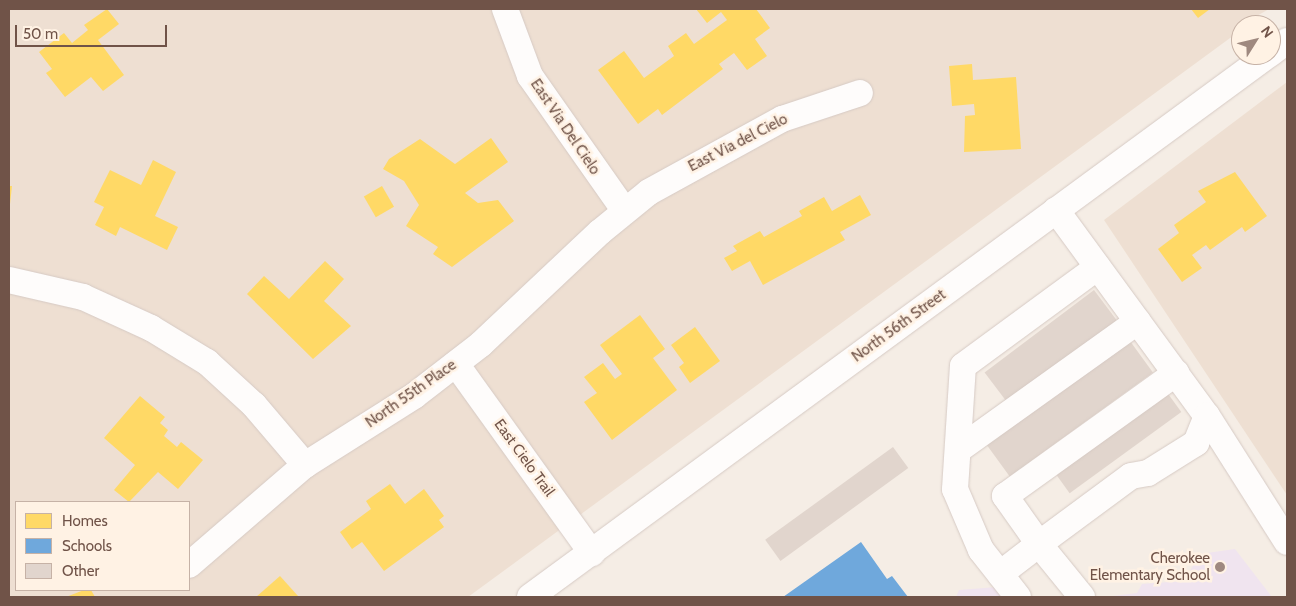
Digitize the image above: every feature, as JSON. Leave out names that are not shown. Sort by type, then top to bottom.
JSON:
[{"type":"street","name":"East Via Del Cielo","points":[[505,9],[535,84],[624,211]]},
{"type":"street","name":"North 56th Street","points":[[530,597],[1255,65]]},
{"type":"street","name":"East Via del Cielo","points":[[624,211],[686,169],[782,119],[860,93]]},
{"type":"street","points":[[1056,210],[1207,416],[1287,542]]},
{"type":"street","name":"North 55th Place","points":[[190,564],[305,465],[414,396],[456,364],[624,211]]},
{"type":"street","points":[[1018,597],[981,550],[955,488],[963,366],[1098,267]]},
{"type":"street","points":[[9,280],[40,284],[83,297],[151,328],[207,362],[254,405],[305,465]]},
{"type":"street","points":[[958,450],[1138,321]]},
{"type":"street","name":"East Cielo Trail","points":[[456,364],[592,553]]},
{"type":"street","points":[[1082,597],[1039,544],[1005,496],[1176,373]]},
{"type":"street","points":[[1000,574],[1131,476],[1148,473],[1196,443],[1207,416]]},
{"type":"shaded area","points":[[9,9],[1269,9],[1258,15],[1231,15],[1231,37],[468,597],[9,597]]},
{"type":"shaded area","points":[[1287,82],[1287,495],[1104,220]]},
{"type":"shaded area","name":"Cherokee Elementary School","points":[[1235,549],[1272,597],[1105,597],[1137,593],[1142,584],[1184,581],[1200,554]]},
{"type":"shaded area","points":[[1009,586],[1017,597],[956,597],[959,590]]},
{"type":"building: Homes","points":[[107,9],[119,24],[98,40],[124,75],[103,91],[91,77],[65,97],[46,73],[52,69],[39,52],[64,33],[72,43],[88,30],[84,25]]},
{"type":"building: Homes","points":[[696,9],[756,9],[770,28],[755,39],[767,56],[747,70],[734,53],[719,64],[723,69],[662,115],[658,109],[638,124],[598,70],[624,51],[644,78],[674,56],[668,46],[686,33],[694,44],[727,20],[721,12],[707,23]]},
{"type":"building: Homes","points":[[1191,9],[1210,9],[1198,18]]},
{"type":"building: Homes","points":[[972,64],[973,80],[1016,77],[1021,149],[964,152],[965,116],[975,115],[974,104],[952,106],[949,66]]},
{"type":"building: Homes","points":[[491,138],[508,162],[465,193],[478,203],[498,200],[514,221],[452,267],[433,254],[438,247],[406,226],[419,205],[404,181],[383,169],[389,159],[420,139],[455,164]]},
{"type":"building: Homes","points":[[153,160],[176,172],[155,216],[178,227],[167,250],[120,227],[116,236],[95,225],[104,207],[94,202],[110,170],[141,185]]},
{"type":"building: Homes","points":[[1235,172],[1267,216],[1245,232],[1242,227],[1210,250],[1206,245],[1192,255],[1202,268],[1182,282],[1158,249],[1179,233],[1174,225],[1206,202],[1198,191]]},
{"type":"building: Homes","points":[[9,186],[12,186],[10,204],[9,204]]},
{"type":"building: Homes","points":[[382,186],[394,207],[376,217],[364,197]]},
{"type":"building: Homes","points":[[860,195],[871,215],[840,232],[845,240],[763,285],[750,261],[732,271],[724,258],[737,251],[733,246],[760,231],[764,237],[802,216],[799,211],[824,197],[832,211]]},
{"type":"building: Homes","points":[[325,261],[344,279],[324,301],[351,326],[313,359],[247,294],[264,276],[289,299]]},
{"type":"building: Homes","points":[[640,315],[665,349],[653,358],[677,390],[612,440],[584,402],[597,393],[584,377],[603,363],[615,379],[622,374],[600,345]]},
{"type":"building: Homes","points":[[695,327],[720,361],[690,383],[679,367],[684,363],[671,345]]},
{"type":"building: Homes","points":[[140,396],[165,417],[160,423],[168,430],[164,436],[177,447],[181,442],[203,460],[178,489],[158,472],[130,501],[128,501],[114,490],[135,465],[104,438]]},
{"type":"building: Homes","points":[[390,484],[405,504],[424,489],[444,516],[439,520],[444,527],[384,571],[362,542],[352,549],[340,532],[371,509],[366,501]]},
{"type":"building: Homes","points":[[280,576],[298,596],[256,597]]},
{"type":"building: Homes","points":[[81,591],[92,591],[95,597],[66,597]]},
{"type":"building: Schools","points":[[861,542],[887,579],[892,576],[908,597],[783,597]]},
{"type":"building: Other","points":[[1094,290],[1117,321],[1008,404],[985,372]]},
{"type":"building: Other","points":[[1130,341],[1153,373],[1010,477],[987,445]]},
{"type":"building: Other","points":[[1166,391],[1181,412],[1070,493],[1054,472]]},
{"type":"building: Other","points":[[893,447],[908,468],[780,561],[765,540]]},
{"type":"place","name":"Cherokee Elementary School","points":[[1220,567]]}]
